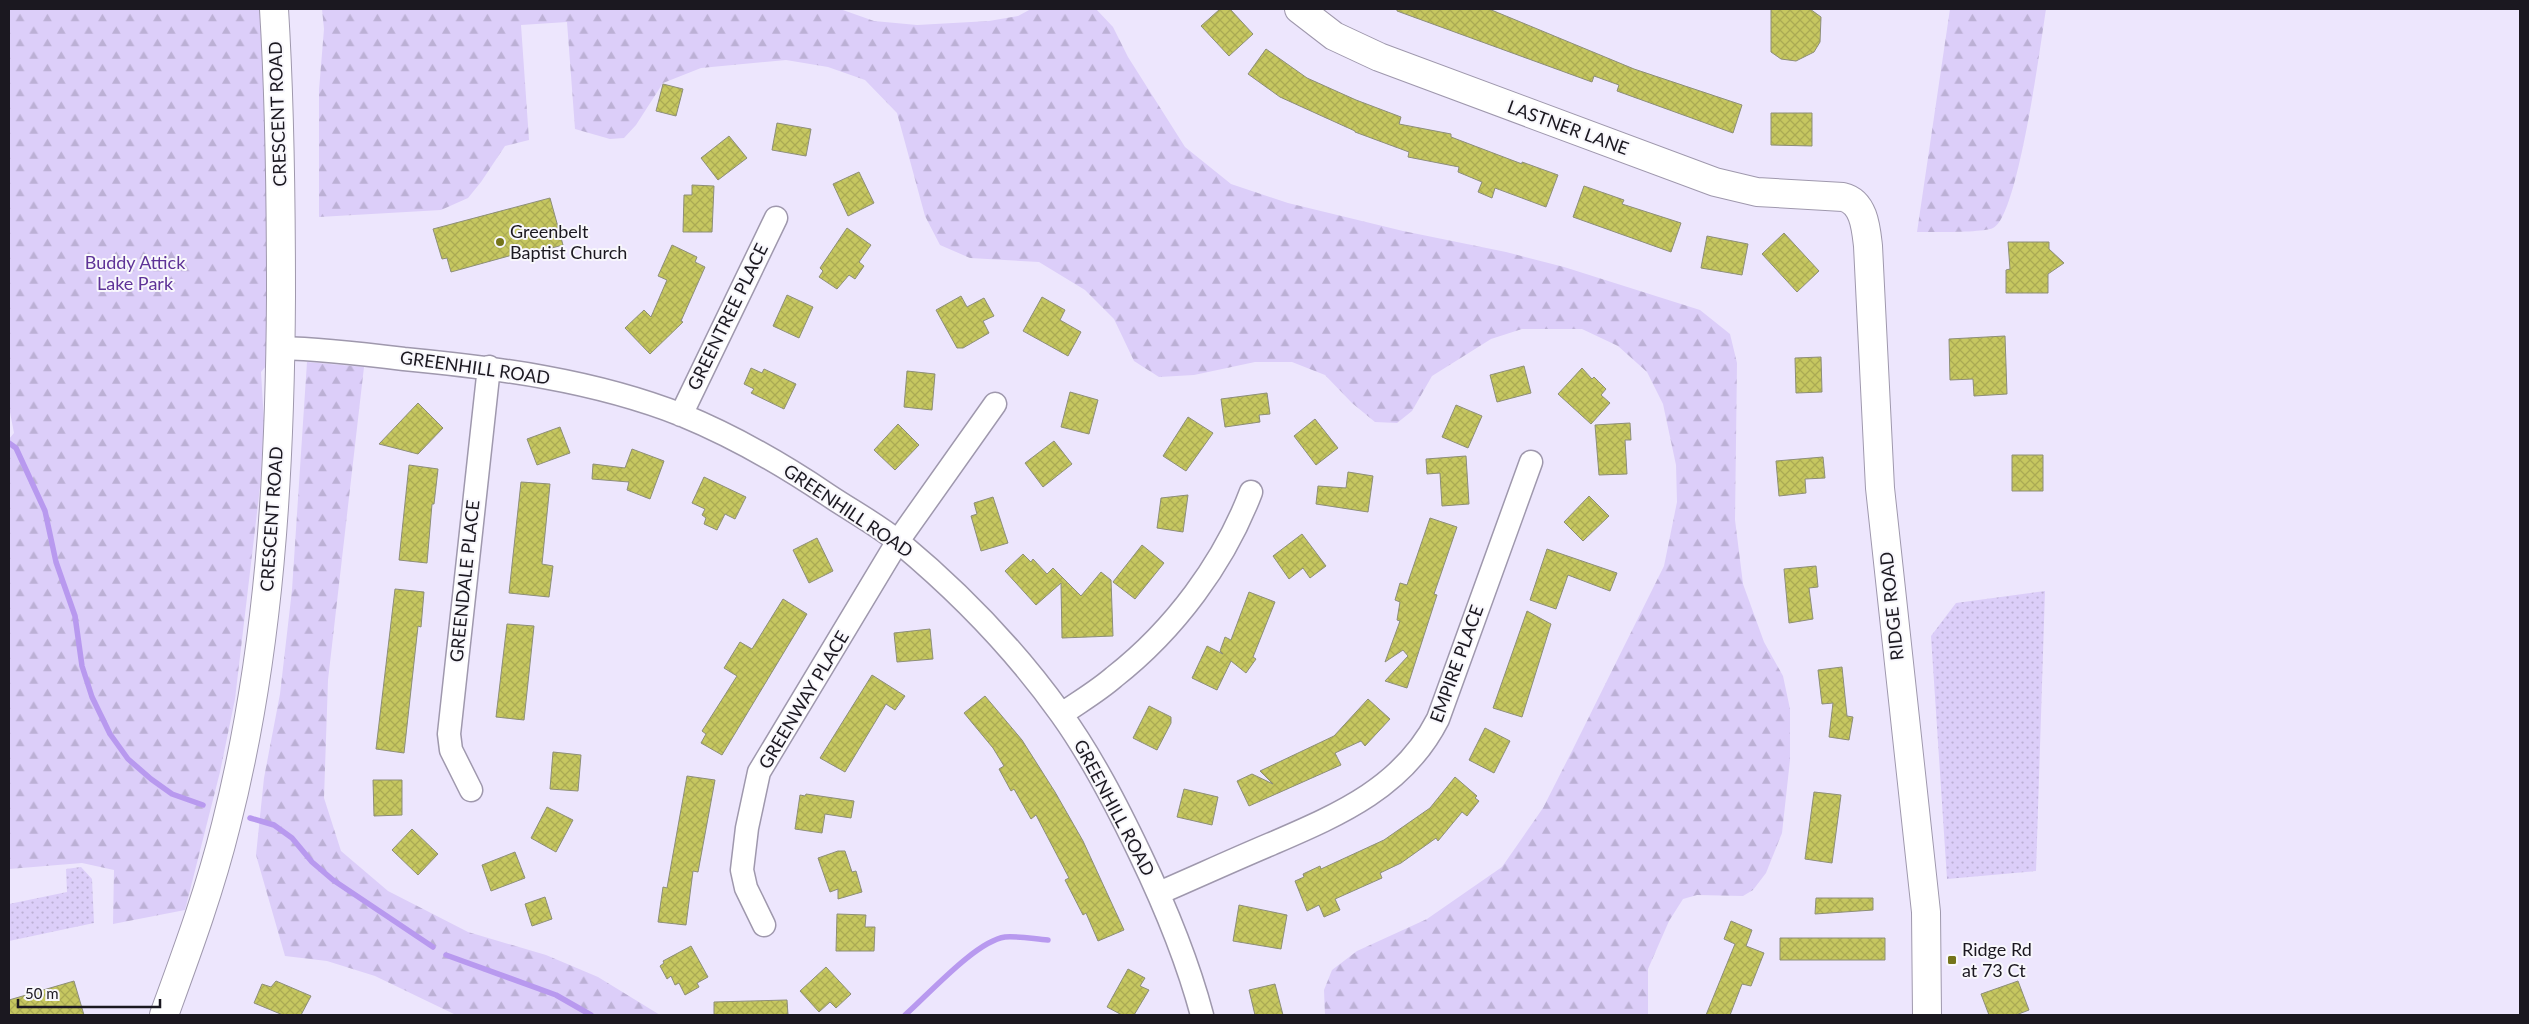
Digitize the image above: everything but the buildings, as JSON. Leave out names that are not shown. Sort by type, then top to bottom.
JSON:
[{"type":"street","name":"CRESCENT ROAD","points":[[164,1015],[199,919],[216,863],[234,792],[260,647],[270,560],[281,348],[279,80],[274,9]]},
{"type":"street","name":"LASTNER LANE","points":[[1299,9],[1334,36],[1379,57],[1715,182],[1757,192],[1843,197],[1852,200]]},
{"type":"street","name":"RIDGE ROAD","points":[[1852,200],[1862,214],[1868,246],[1880,488],[1926,912],[1927,1015]]},
{"type":"street","name":"GREENTREE PLACE","points":[[681,415],[776,218]]},
{"type":"street","name":"GREENHILL ROAD","points":[[281,348],[489,367],[555,379],[601,390],[681,415],[760,452],[898,541],[948,586],[988,626],[1062,714],[1117,807],[1158,893],[1178,940],[1202,1015]]},
{"type":"street","name":"GREENDALE PLACE","points":[[471,790],[451,750],[449,734],[489,367]]},
{"type":"street","name":"GREENWAY PLACE","points":[[764,925],[746,888],[742,870],[747,828],[759,772],[898,541],[995,404]]},
{"type":"street","name":"EMPIRE PLACE","points":[[1158,893],[1337,816],[1383,787],[1408,762],[1426,740],[1438,719],[1531,462]]},
{"type":"street","points":[[1062,714],[1115,677],[1150,645],[1175,618],[1218,558],[1251,492]]},
{"type":"green space","name":"Buddy Attick Lake Park","points":[[9,9],[275,9],[281,348],[261,372],[264,422],[260,487],[235,699],[220,772],[185,910],[113,924],[114,870],[82,863],[9,869],[9,439],[14,433],[9,407]]},
{"type":"green space","points":[[322,9],[840,9],[874,21],[917,25],[989,21],[1018,16],[1031,9],[1096,9],[1113,27],[1128,57],[1185,147],[1231,184],[1288,203],[1403,231],[1506,252],[1564,267],[1700,310],[1730,334],[1737,363],[1735,520],[1743,584],[1764,642],[1783,676],[1790,709],[1790,760],[1782,833],[1766,873],[1753,890],[1743,896],[1697,895],[1683,899],[1669,921],[1648,969],[1648,1015],[1325,1015],[1324,990],[1332,970],[1357,951],[1427,919],[1502,867],[1543,808],[1664,566],[1677,502],[1676,465],[1663,404],[1647,372],[1618,346],[1582,329],[1522,329],[1491,339],[1432,376],[1412,411],[1397,423],[1375,422],[1352,403],[1325,375],[1292,362],[1255,362],[1194,375],[1159,377],[1134,361],[1114,319],[1085,290],[1039,262],[970,258],[940,245],[925,216],[897,113],[865,80],[828,67],[786,60],[701,68],[663,83],[636,125],[624,138],[610,139],[575,129],[567,22],[521,25],[529,140],[505,146],[468,198],[441,210],[319,217],[319,90],[324,29]]},
{"type":"green space","points":[[1950,9],[2046,9],[2027,127],[2011,194],[2002,217],[1993,228],[1987,230],[1917,232]]},
{"type":"green space","points":[[307,362],[364,367],[328,680],[324,798],[341,851],[388,891],[468,932],[546,955],[598,977],[660,1015],[456,1015],[375,976],[327,961],[285,956],[256,855],[264,778],[280,694],[292,590]]},
{"type":"green space","points":[[2045,591],[2036,871],[1947,879],[1931,636],[1956,603]]},
{"type":"green space","points":[[81,867],[92,879],[94,923],[9,941],[9,904],[67,892],[66,869]]},
{"type":"waterway","points":[[9,443],[16,448],[45,511],[56,562],[75,616],[82,666],[92,697],[110,734],[128,759],[151,779],[172,794],[203,805]]},
{"type":"waterway","points":[[250,818],[274,825],[292,838],[312,862],[333,880],[433,947]]},
{"type":"waterway","points":[[905,1015],[967,958],[993,941],[1005,937],[1048,940]]},
{"type":"waterway","points":[[446,955],[556,995],[591,1015]]},
{"type":"place","name":"Greenbelt Baptist Church","points":[[500,242]]},
{"type":"place","name":"Ridge Rd at 73 Ct","points":[[1952,960]]}]
